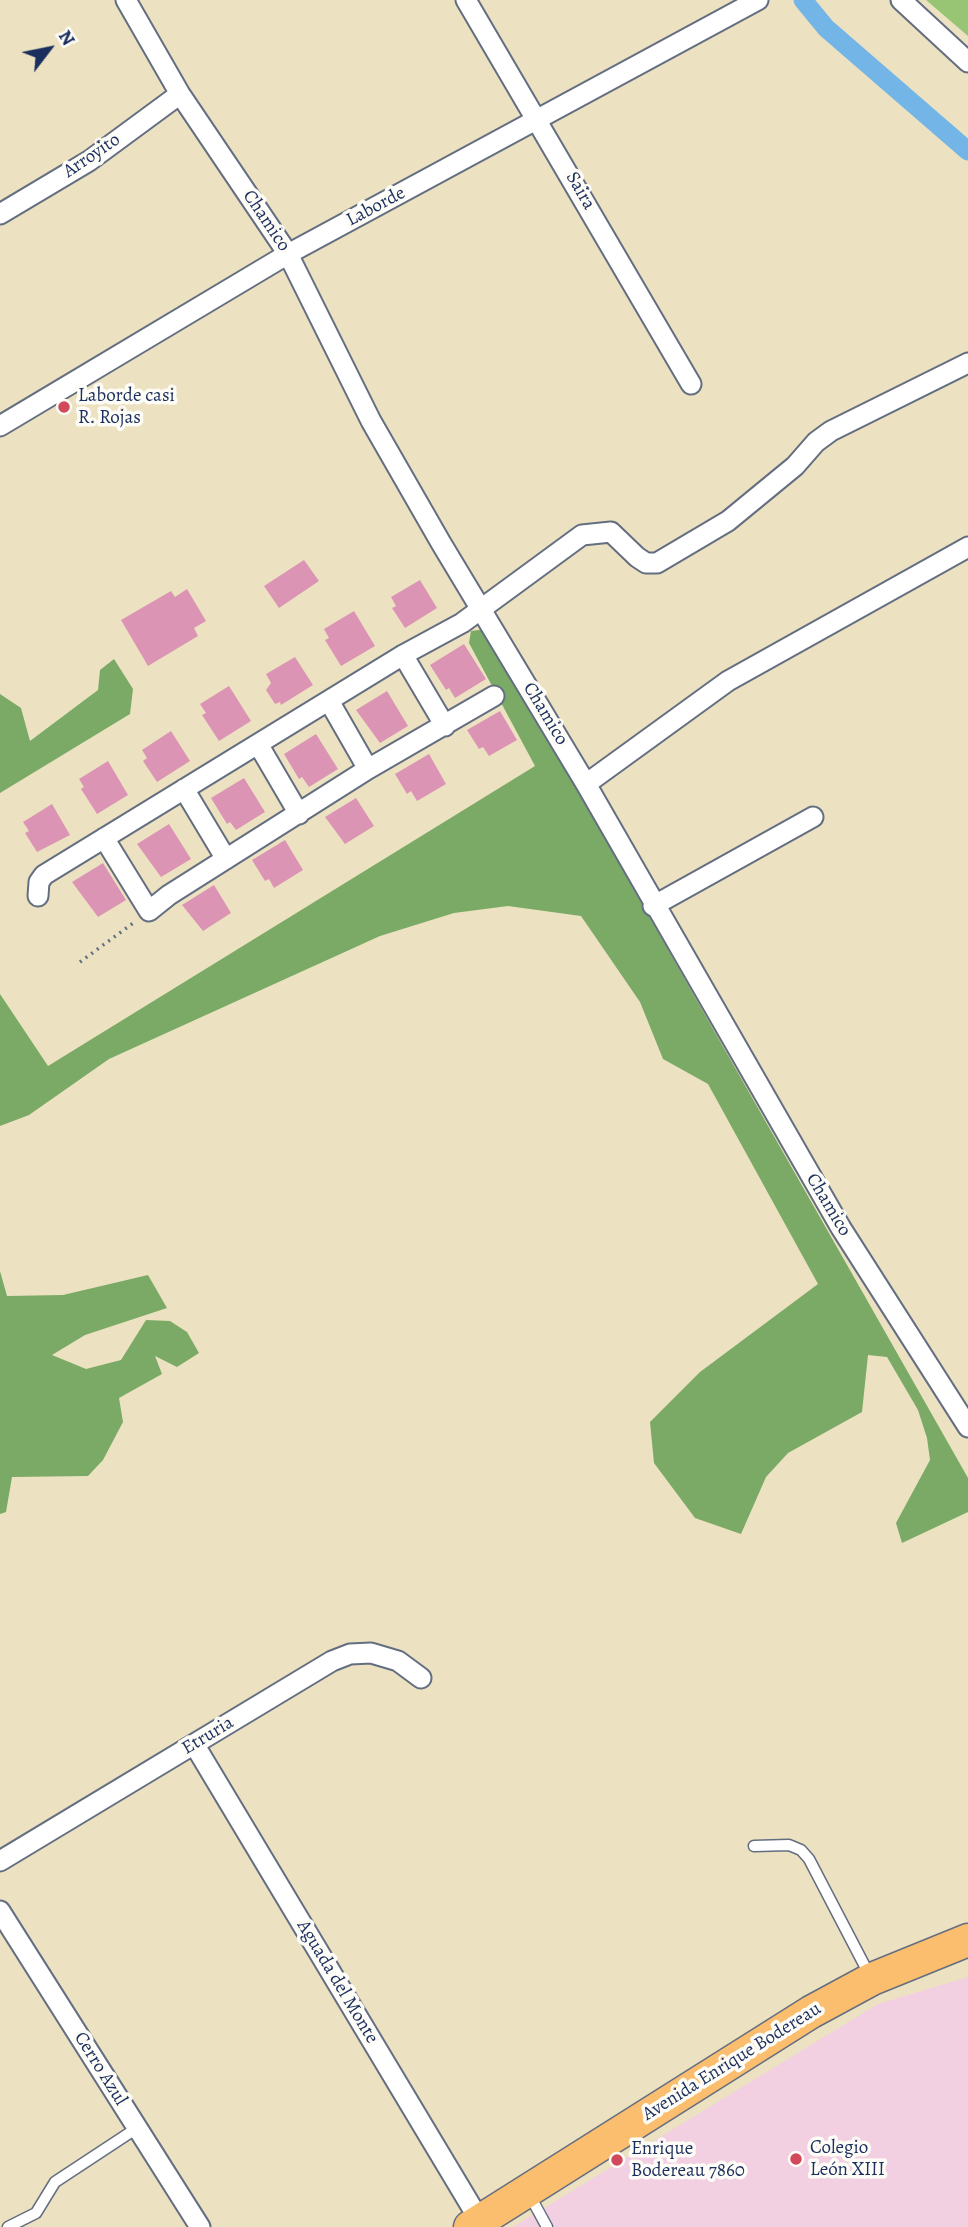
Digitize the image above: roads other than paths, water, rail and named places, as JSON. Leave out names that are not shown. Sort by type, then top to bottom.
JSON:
[{"type":"main road","name":"Avenida Enrique Bodereau","points":[[475,2224],[811,2012],[872,1979],[968,1940]]},
{"type":"street","name":"Chamico","points":[[126,0],[180,94],[288,254],[371,421],[586,783],[653,906],[841,1228],[968,1427]]},
{"type":"street","name":"Saira","points":[[466,0],[691,384]]},
{"type":"street","name":"Laborde","points":[[0,426],[288,254],[758,0]]},
{"type":"street","points":[[907,2],[968,62]]},
{"type":"street","name":"Arroyito","points":[[0,214],[89,161],[180,94]]},
{"type":"street","points":[[38,896],[38,882],[44,875],[402,655],[482,610],[582,535],[611,532],[646,563],[666,559],[729,521],[795,466],[816,442],[831,431],[968,363]]},
{"type":"street","points":[[586,783],[728,681],[968,547]]},
{"type":"street","points":[[402,655],[445,726]]},
{"type":"street","points":[[104,838],[149,911],[368,769],[494,696]]},
{"type":"street","points":[[329,701],[368,769]]},
{"type":"street","points":[[258,744],[299,814]]},
{"type":"street","points":[[184,789],[226,859]]},
{"type":"street","points":[[653,906],[813,817]]},
{"type":"street","name":"Etruria","points":[[0,1861],[332,1661],[350,1654],[371,1653],[398,1661],[421,1678]]},
{"type":"street","name":"Aguada del Monte","points":[[194,1744],[475,2224]]},
{"type":"street","name":"Cerro Azul","points":[[0,1911],[200,2227]]},
{"type":"lane","points":[[754,1846],[789,1845],[801,1850],[809,1859],[872,1979]]},
{"type":"lane","points":[[8,2227],[36,2213],[55,2182],[137,2128]]},
{"type":"lane","points":[[527,2191],[547,2227]]},
{"type":"waterway","points":[[803,0],[826,28],[968,151]]},
{"type":"place","name":"Laborde casi R. Rojas","points":[[64,407]]},
{"type":"place","name":"Colegio León XIII","points":[[796,2159]]},
{"type":"place","name":"Enrique Bodereau 7860","points":[[617,2160]]}]
